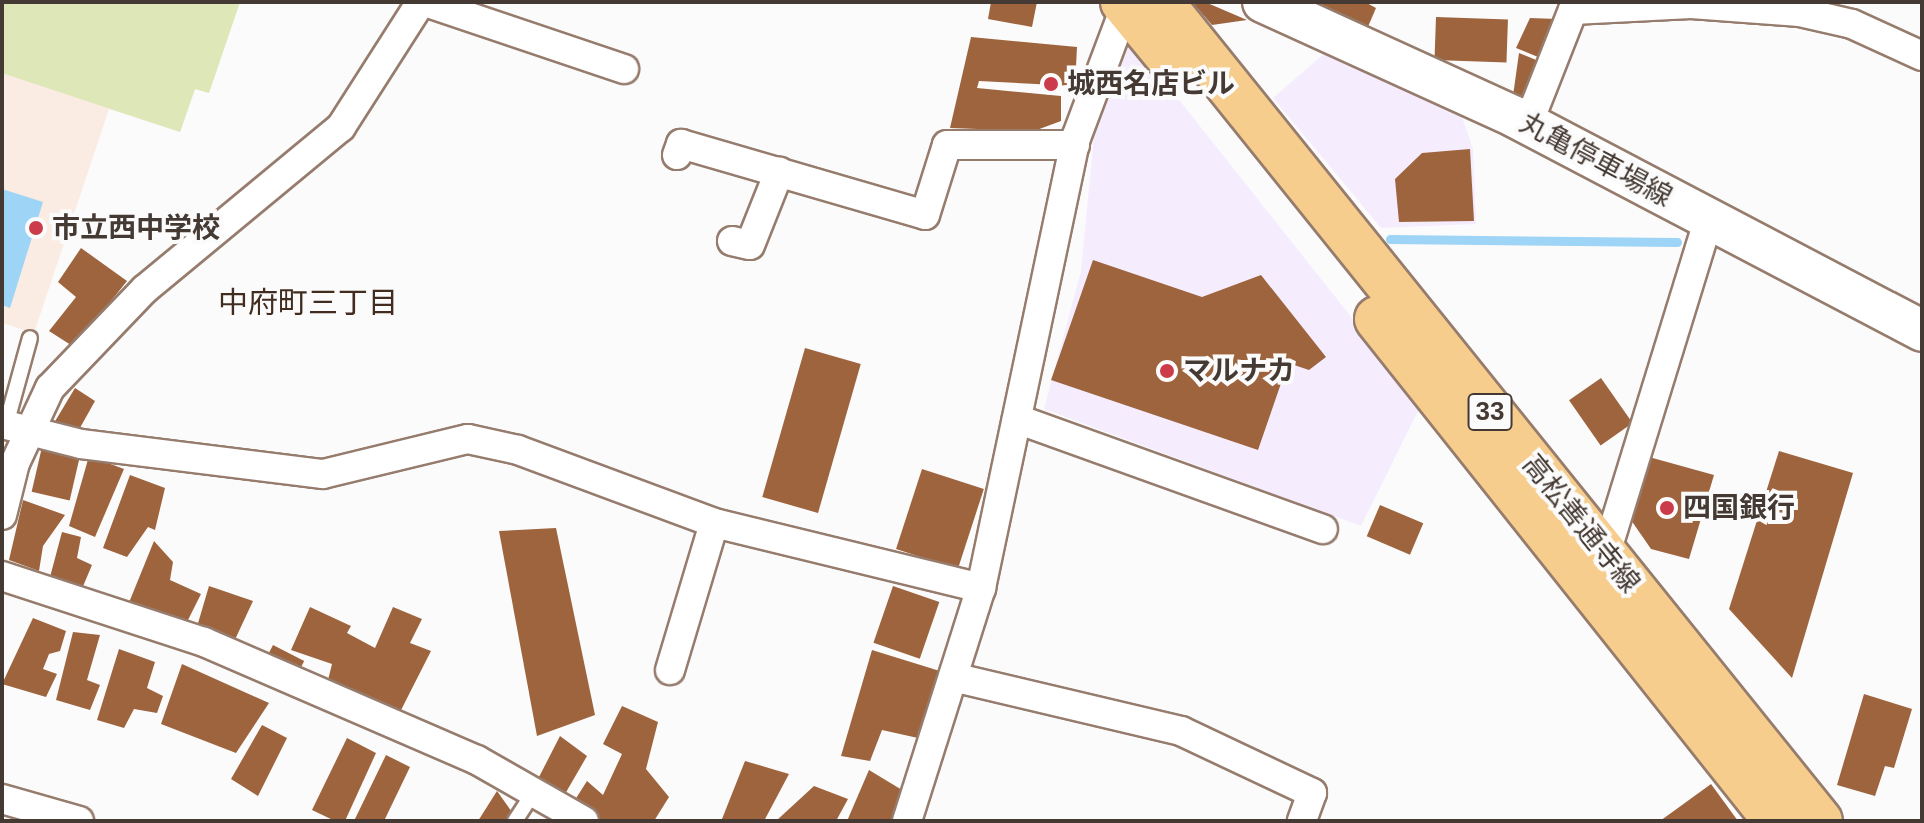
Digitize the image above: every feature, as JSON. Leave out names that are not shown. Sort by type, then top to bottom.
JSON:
[{"type":"main road","name":"丸亀停車場線","points":[[1263,2],[1528,124],[1922,331]]},
{"type":"main road","name":"高松善通寺線","points":[[1134,3],[1600,574],[1820,821]]},
{"type":"main road","name":"高松善通寺線","points":[[1600,574],[1776,821]]},
{"type":"street","points":[[2,515],[13,427],[145,289],[341,127],[423,2],[624,69]]},
{"type":"street","points":[[907,821],[981,588],[1075,145],[1134,3]]},
{"type":"street","points":[[1528,124],[1574,6],[1691,4],[1800,12],[1852,24],[1922,56]]},
{"type":"street","points":[[677,155],[681,144],[925,215],[947,145],[1075,145]]},
{"type":"street","points":[[732,241],[750,245],[779,172]]},
{"type":"street","points":[[1600,574],[1709,219]]},
{"type":"street","points":[[1017,419],[1323,529]]},
{"type":"street","points":[[13,427],[323,474],[468,439],[518,450],[714,523],[981,588]]},
{"type":"street","points":[[670,670],[714,523]]},
{"type":"street","points":[[2,576],[204,642],[534,792],[584,821]]},
{"type":"street","points":[[953,677],[1181,731],[1312,793],[1302,821]]},
{"type":"street","points":[[2,799],[79,821]]},
{"type":"lane","points":[[13,427],[30,338]]},
{"type":"lane","points":[[515,821],[534,792]]},
{"type":"shaded area","name":"市立西中学校","points":[[2,2],[240,2],[209,93],[195,89],[180,132],[109,109],[34,333],[2,323]]},
{"type":"shaded area","points":[[1130,38],[1421,405],[1361,526],[1044,409],[1081,271],[1095,125]]},
{"type":"shaded area","points":[[1326,52],[1462,117],[1473,149],[1476,224],[1381,228],[1273,98]]},
{"type":"green space","points":[[2,2],[240,2],[209,93],[195,89],[180,132],[2,73]]},
{"type":"water","points":[[2,189],[43,202],[10,308],[2,305]]},
{"type":"building","points":[[991,2],[1037,2],[1032,27],[988,19]]},
{"type":"building","points":[[1192,2],[1205,2],[1247,20],[1212,25]]},
{"type":"building","points":[[1317,2],[1365,2],[1376,8],[1367,29],[1313,7]]},
{"type":"building","points":[[1436,17],[1508,20],[1506,62],[1434,60]]},
{"type":"building","points":[[1530,18],[1557,19],[1543,59],[1516,48]]},
{"type":"building","name":"城西名店ビル","points":[[971,37],[1077,47],[1075,86],[979,81],[977,88],[1061,96],[1061,121],[1034,131],[950,128]]},
{"type":"building","points":[[1519,53],[1541,62],[1523,108],[1512,103]]},
{"type":"building","points":[[1470,149],[1474,221],[1399,222],[1395,179],[1422,153]]},
{"type":"building","points":[[81,248],[127,281],[74,347],[49,331],[76,297],[58,282]]},
{"type":"building","points":[[1093,260],[1202,297],[1261,275],[1326,357],[1309,370],[1288,363],[1258,450],[1051,380]]},
{"type":"building","points":[[805,348],[861,364],[818,513],[762,497]]},
{"type":"building","points":[[1601,378],[1633,423],[1601,445],[1569,400]]},
{"type":"building","points":[[75,388],[95,401],[76,435],[51,428]]},
{"type":"building","points":[[42,447],[80,456],[70,501],[32,492]]},
{"type":"building","points":[[1779,451],[1853,473],[1792,678],[1729,609]]},
{"type":"building","points":[[89,456],[124,469],[95,537],[69,526]]},
{"type":"building","points":[[1649,457],[1714,475],[1689,559],[1651,549],[1631,520]]},
{"type":"building","points":[[922,469],[984,489],[958,569],[896,549]]},
{"type":"building","points":[[130,475],[165,488],[155,530],[148,527],[127,557],[103,548]]},
{"type":"building","points":[[23,500],[65,515],[43,546],[39,571],[9,560]]},
{"type":"building","points":[[1380,505],[1423,523],[1410,555],[1367,536]]},
{"type":"building","points":[[556,528],[595,715],[537,736],[499,531]]},
{"type":"building","points":[[62,532],[81,537],[77,558],[92,565],[81,591],[50,577]]},
{"type":"building","points":[[154,541],[173,562],[170,580],[201,594],[184,628],[128,605]]},
{"type":"building","points":[[209,586],[253,601],[232,646],[196,630]]},
{"type":"building","points":[[893,586],[939,602],[920,659],[873,643]]},
{"type":"building","points":[[310,607],[351,626],[347,633],[375,648],[393,607],[422,619],[410,643],[431,651],[398,716],[327,684],[332,664],[291,650]]},
{"type":"building","points":[[33,618],[66,631],[60,651],[49,654],[43,669],[57,674],[46,697],[2,684]]},
{"type":"building","points":[[73,632],[100,635],[87,680],[100,685],[90,710],[56,700]]},
{"type":"building","points":[[273,645],[304,661],[298,672],[267,657]]},
{"type":"building","points":[[119,649],[155,662],[147,688],[163,696],[157,713],[134,709],[124,728],[97,720]]},
{"type":"building","points":[[872,650],[943,672],[918,738],[882,730],[870,761],[841,756]]},
{"type":"building","points":[[182,664],[269,703],[236,753],[161,724]]},
{"type":"building","points":[[1864,694],[1912,709],[1894,768],[1885,766],[1875,796],[1837,785]]},
{"type":"building","points":[[622,706],[658,722],[646,769],[669,797],[654,821],[599,821],[573,803],[587,781],[603,795],[622,754],[603,744]]},
{"type":"building","points":[[262,725],[287,738],[258,796],[231,779]]},
{"type":"building","points":[[560,736],[587,756],[565,794],[538,779]]},
{"type":"building","points":[[347,738],[376,753],[345,821],[335,821],[312,810]]},
{"type":"building","points":[[386,755],[410,767],[384,821],[354,821]]},
{"type":"building","points":[[745,761],[789,774],[764,821],[722,819]]},
{"type":"building","points":[[869,770],[907,793],[894,821],[847,821]]},
{"type":"building","points":[[1711,784],[1738,821],[1660,821]]},
{"type":"building","points":[[814,786],[848,799],[836,821],[776,821]]},
{"type":"building","points":[[497,791],[512,812],[506,821],[478,821]]},
{"type":"waterway","points":[[1390,239],[1677,242]]},
{"type":"place","name":"城西名店ビル","points":[[1051,84]]},
{"type":"place","name":"市立西中学校","points":[[36,228]]},
{"type":"place","name":"マルナカ","points":[[1167,371]]},
{"type":"place","name":"四国銀行","points":[[1667,508]]},
{"type":"district","name":"中府町三丁目","points":[[308,303]]}]
